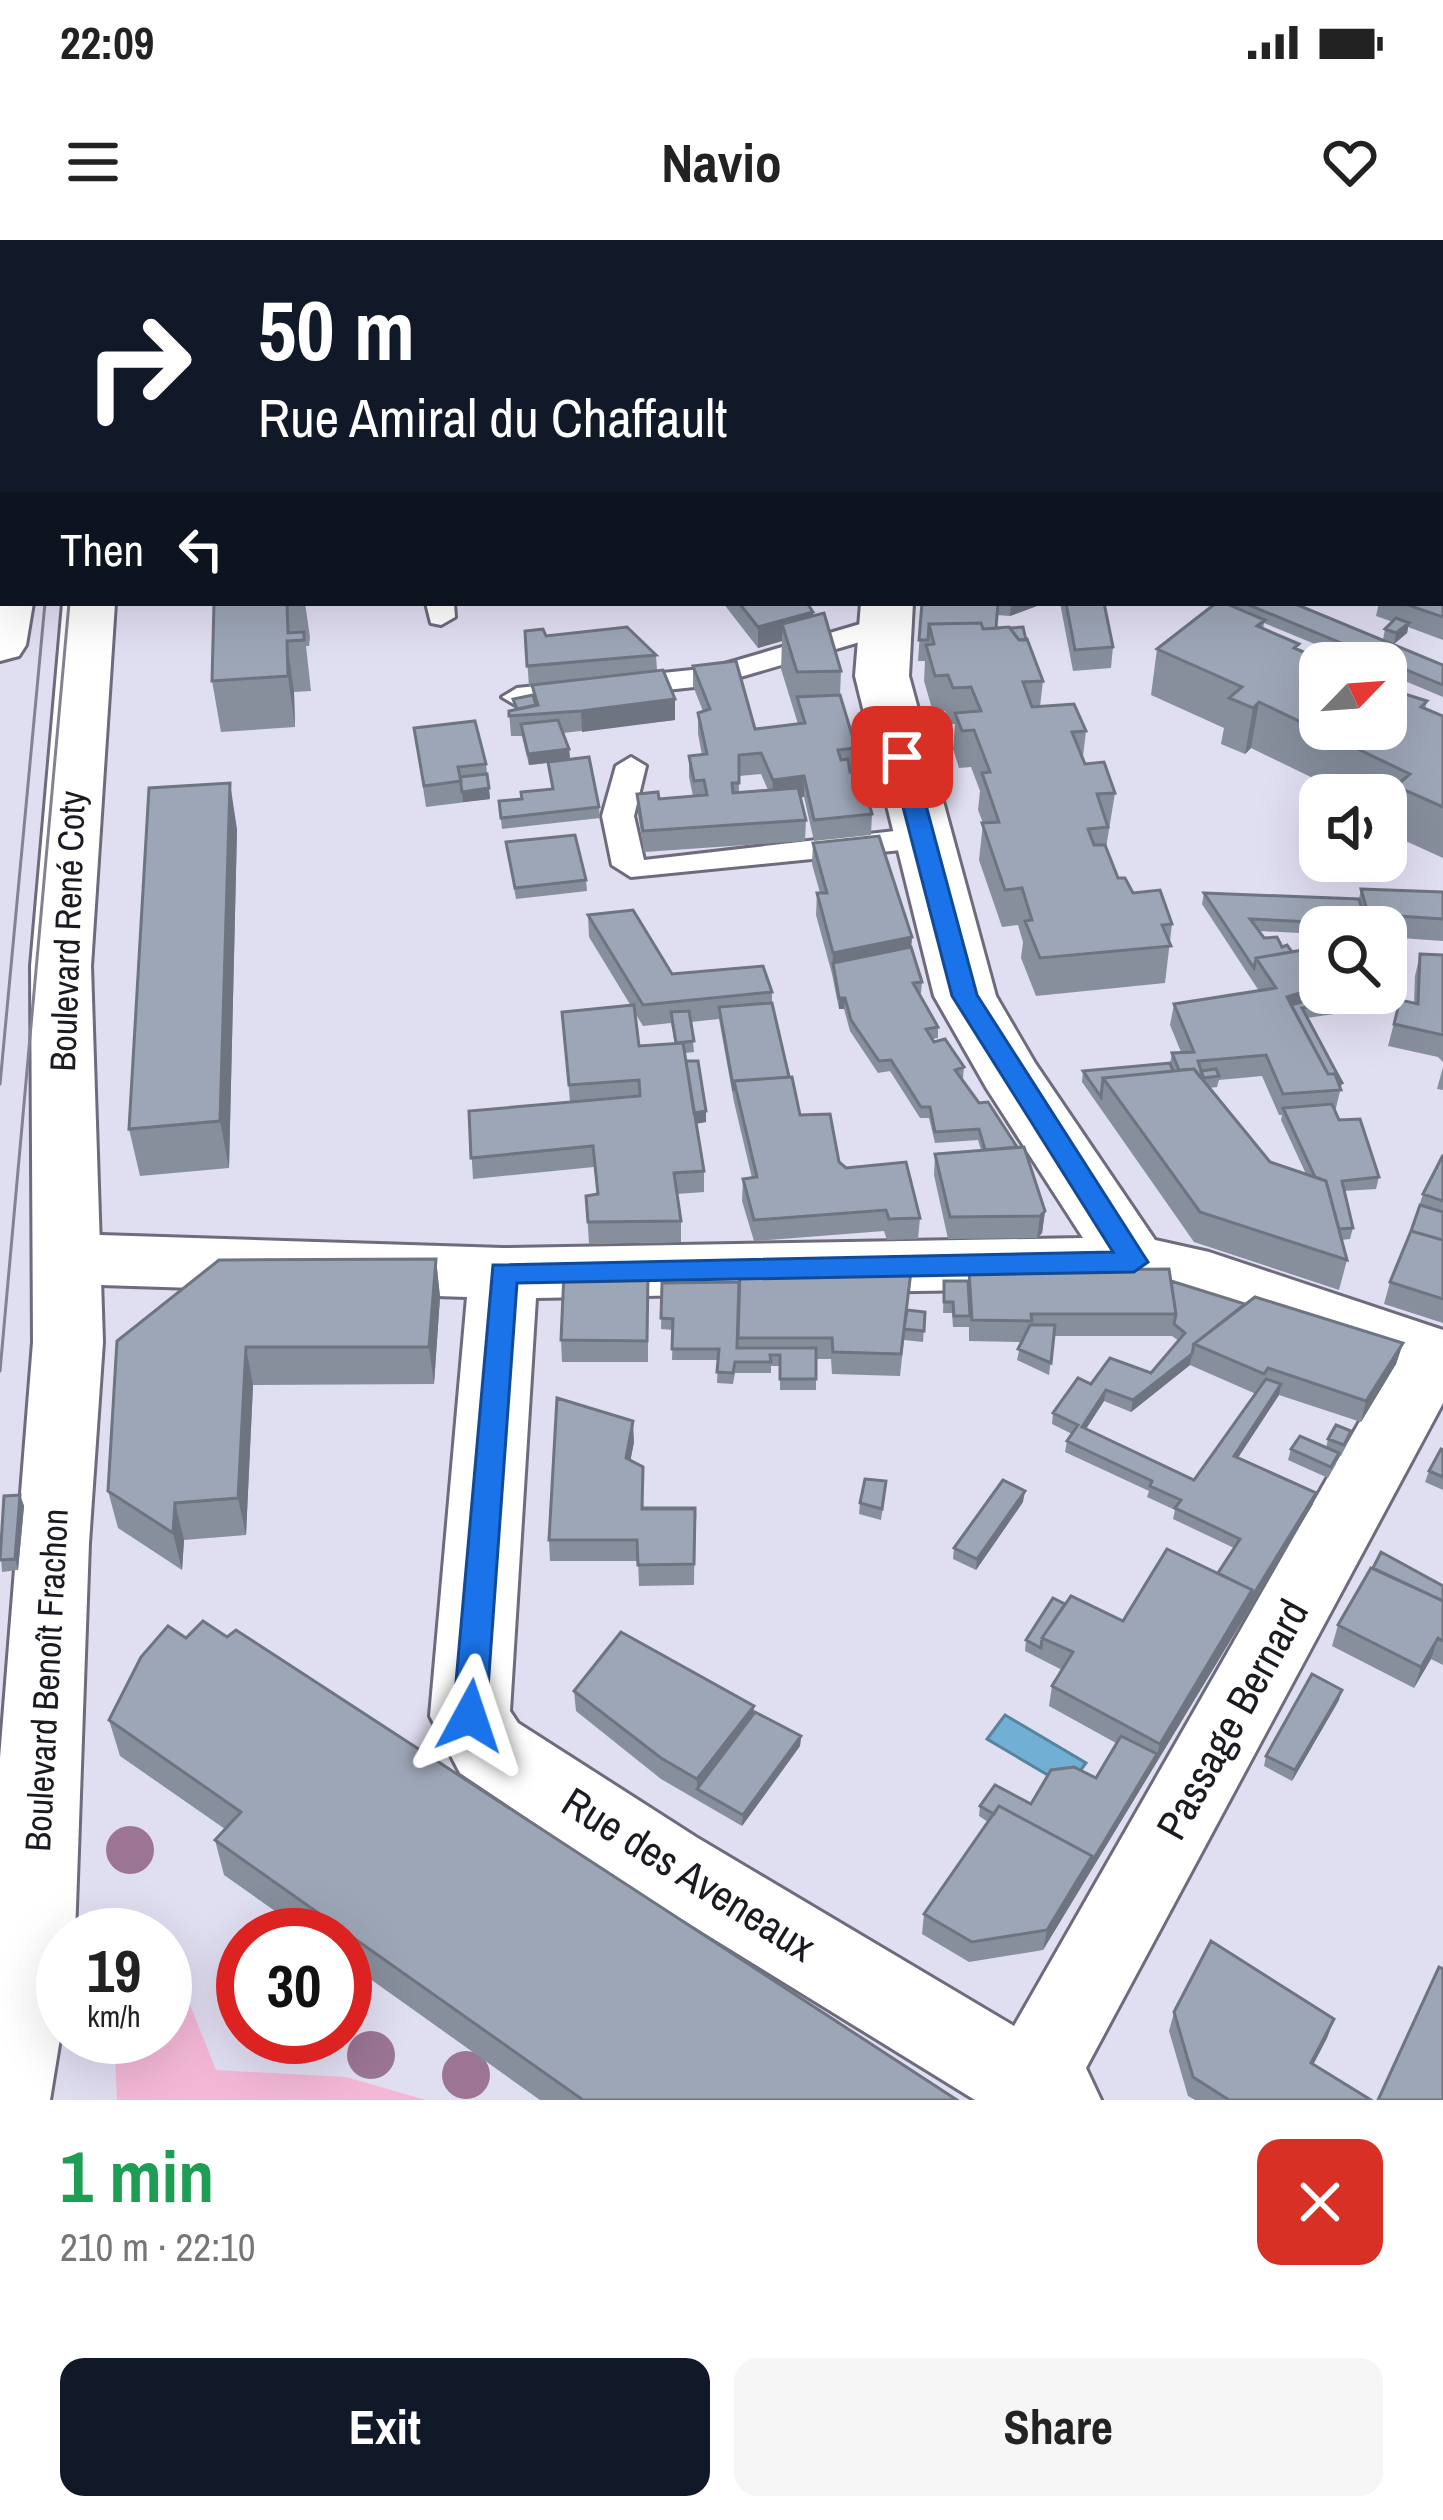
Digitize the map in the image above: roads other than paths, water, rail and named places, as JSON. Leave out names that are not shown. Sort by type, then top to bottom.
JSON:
[{"type":"street","points":[[0,645],[6,606]]},
{"type":"street","name":"Boulevard René Coty","points":[[70,1259],[60,1105],[61,966],[89,606]]},
{"type":"street","points":[[885,615],[882,676],[964,996],[1134,1262]]},
{"type":"street","points":[[70,1259],[503,1273],[1134,1262],[1185,1270],[1439,1356]]},
{"type":"street","name":"Boulevard Benoît Frachon","points":[[5,2100],[31,1952],[70,1259]]},
{"type":"street","name":"Rue des Aveneaux","points":[[503,1273],[470,1716],[489,1748],[666,1864],[1043,2092]]},
{"type":"street","name":"Passage Bernard","points":[[1043,2092],[1439,1356]]},
{"type":"street","points":[[30,2100],[31,1952]]},
{"type":"lane","points":[[517,697],[713,676],[885,615]]},
{"type":"lane","points":[[632,766],[618,817],[628,865],[642,870],[921,838]]},
{"type":"water","points":[[1005,1715],[1086,1763],[1068,1787],[987,1739]]},
{"type":"tram line","points":[[0,1084],[45,606]]},
{"type":"tram line","points":[[0,1371],[69,606]]}]
